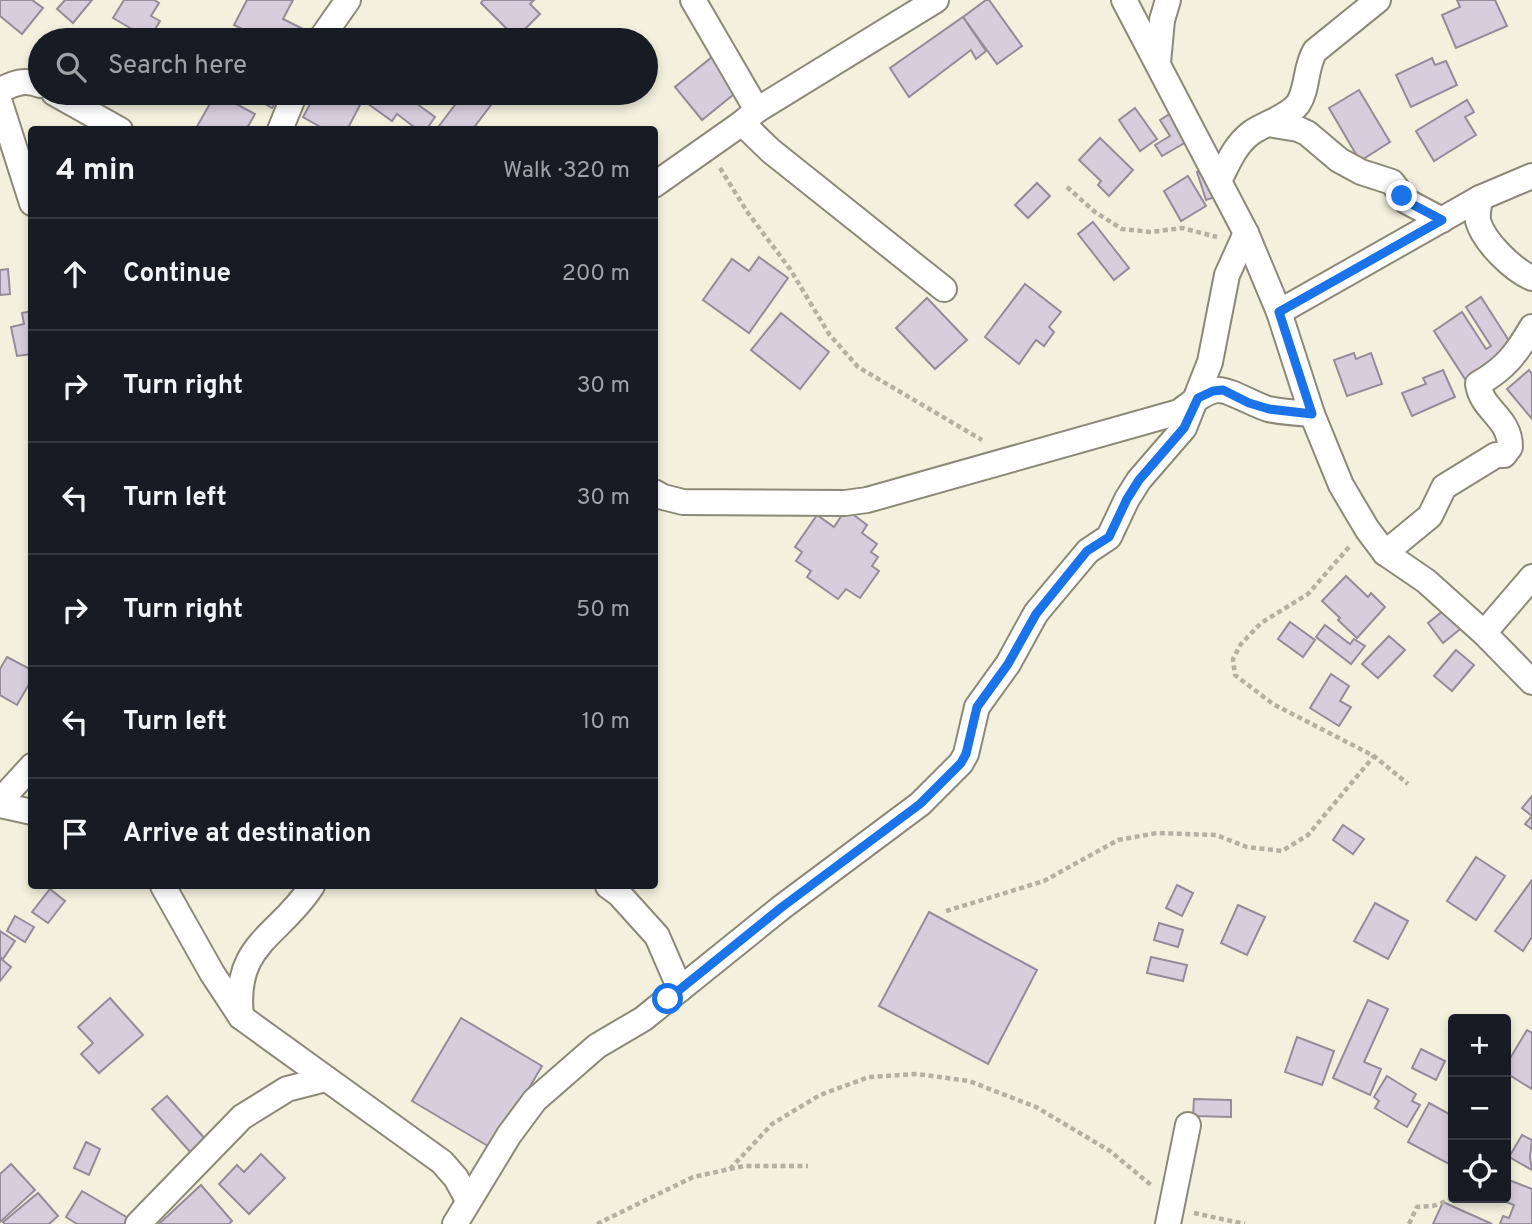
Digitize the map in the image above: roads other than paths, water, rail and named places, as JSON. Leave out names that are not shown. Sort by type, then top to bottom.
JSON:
[{"type":"street","points":[[328,28],[348,0]]},
{"type":"street","points":[[693,0],[750,116],[771,151],[944,289]]},
{"type":"street","points":[[658,182],[750,116],[936,0]]},
{"type":"street","points":[[1124,0],[1220,179],[1242,242],[1279,312],[1312,414],[1341,485],[1367,529],[1385,554],[1426,581],[1485,633],[1532,682]]},
{"type":"street","points":[[1158,63],[1162,20],[1168,0]]},
{"type":"street","points":[[1220,179],[1240,144],[1251,133],[1300,101],[1309,61],[1315,51],[1378,0]]},
{"type":"street","points":[[0,90],[18,81],[28,82]]},
{"type":"street","points":[[0,103],[28,190]]},
{"type":"street","points":[[75,105],[113,126]]},
{"type":"street","points":[[282,126],[290,105]]},
{"type":"street","points":[[1268,124],[1307,133],[1339,160],[1361,172],[1392,182],[1406,201],[1442,220]]},
{"type":"street","points":[[1279,312],[1480,198],[1532,176]]},
{"type":"street","points":[[1480,198],[1477,218],[1482,230],[1510,265],[1532,278]]},
{"type":"street","points":[[455,1224],[509,1135],[535,1100],[597,1046],[643,1019],[812,884],[920,804],[961,763],[966,754],[977,707],[1008,664],[1036,614],[1087,551],[1109,537],[1133,489],[1184,428],[1210,362],[1227,275],[1242,242]]},
{"type":"street","points":[[1385,554],[1430,516],[1444,487],[1496,455],[1504,455],[1510,447],[1508,428],[1480,395],[1478,384],[1499,372],[1520,348],[1532,327]]},
{"type":"street","points":[[658,494],[683,502],[845,503],[867,500],[1179,412],[1213,391],[1223,390],[1269,409],[1312,414]]},
{"type":"street","points":[[1485,633],[1532,577]]},
{"type":"street","points":[[28,771],[0,803],[28,811]]},
{"type":"street","points":[[165,889],[225,996],[241,1017],[442,1162],[456,1178],[468,1200]]},
{"type":"street","points":[[241,1017],[240,985],[245,967],[259,944],[301,902],[310,889]]},
{"type":"street","points":[[612,889],[657,936],[680,989]]},
{"type":"street","points":[[138,1224],[243,1117],[287,1089],[326,1079]]},
{"type":"street","points":[[1170,1216],[1188,1125]]}]
